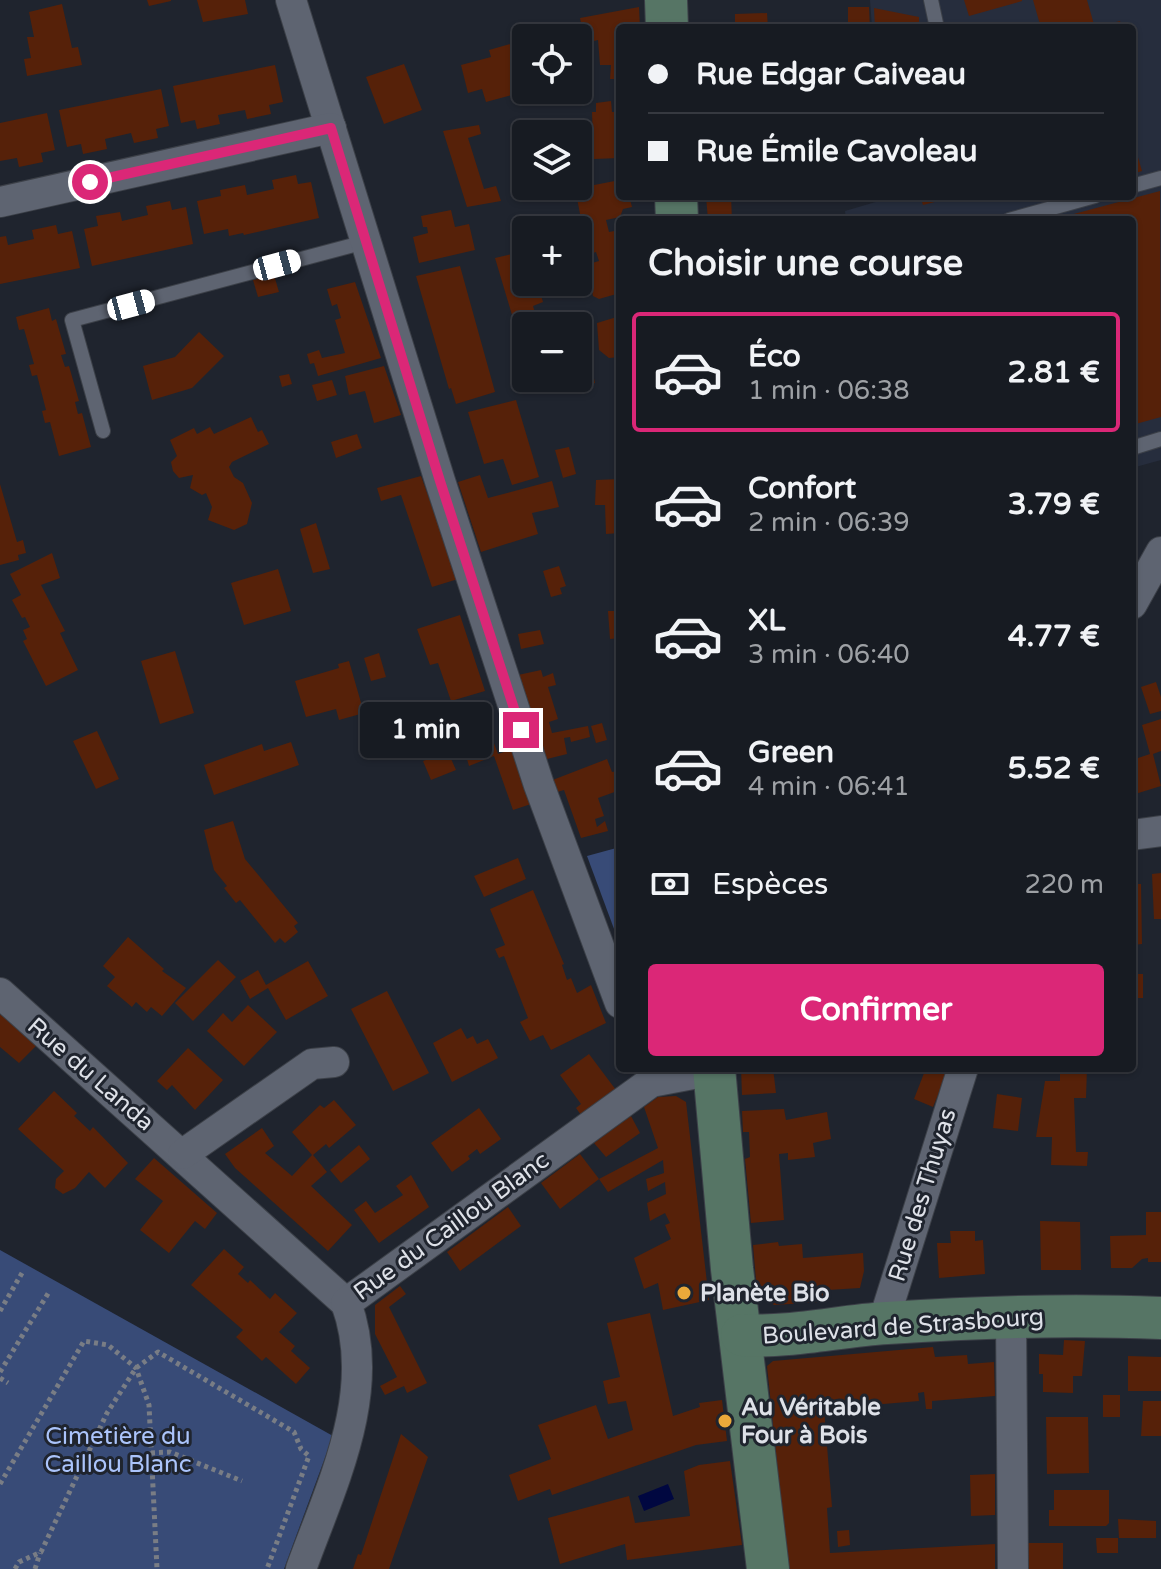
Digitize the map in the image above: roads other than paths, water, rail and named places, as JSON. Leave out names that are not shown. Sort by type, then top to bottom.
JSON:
[{"type":"street","points":[[291,0],[539,785],[616,992]]},
{"type":"street","points":[[666,0],[667,24]]},
{"type":"street","points":[[0,202],[331,128]]},
{"type":"street","points":[[1136,597],[1161,552]]},
{"type":"street","points":[[1136,834],[1161,831]]},
{"type":"street","name":"Rue du Landa","points":[[0,993],[346,1303]]},
{"type":"street","points":[[183,1154],[312,1064],[334,1062]]},
{"type":"street","name":"Rue du Caillou Blanc","points":[[301,1569],[345,1446],[352,1416],[357,1384],[356,1342],[354,1324],[346,1303],[648,1075],[681,1072]]},
{"type":"street","points":[[714,1072],[732,1269],[768,1569]]},
{"type":"street","name":"Rue des Thuyas","points":[[883,1323],[962,1072]]},
{"type":"street","points":[[1011,1317],[1013,1569]]},
{"type":"street","name":"Boulevard de Strasbourg","points":[[742,1335],[773,1337],[883,1323],[1011,1317],[1161,1318]]},
{"type":"lane","points":[[931,0],[936,24]]},
{"type":"lane","points":[[1136,185],[1161,178]]},
{"type":"lane","points":[[1023,216],[1081,200]]},
{"type":"lane","points":[[103,431],[72,320],[365,242]]},
{"type":"lane","points":[[1136,447],[1161,439]]},
{"type":"place","name":"Planète Bio","points":[[684,1293]]},
{"type":"place","name":"Au Véritable Four à Bois","points":[[725,1421]]},
{"type":"park label","name":"Cimetière du Caillou Blanc","points":[[118,1450]]}]
